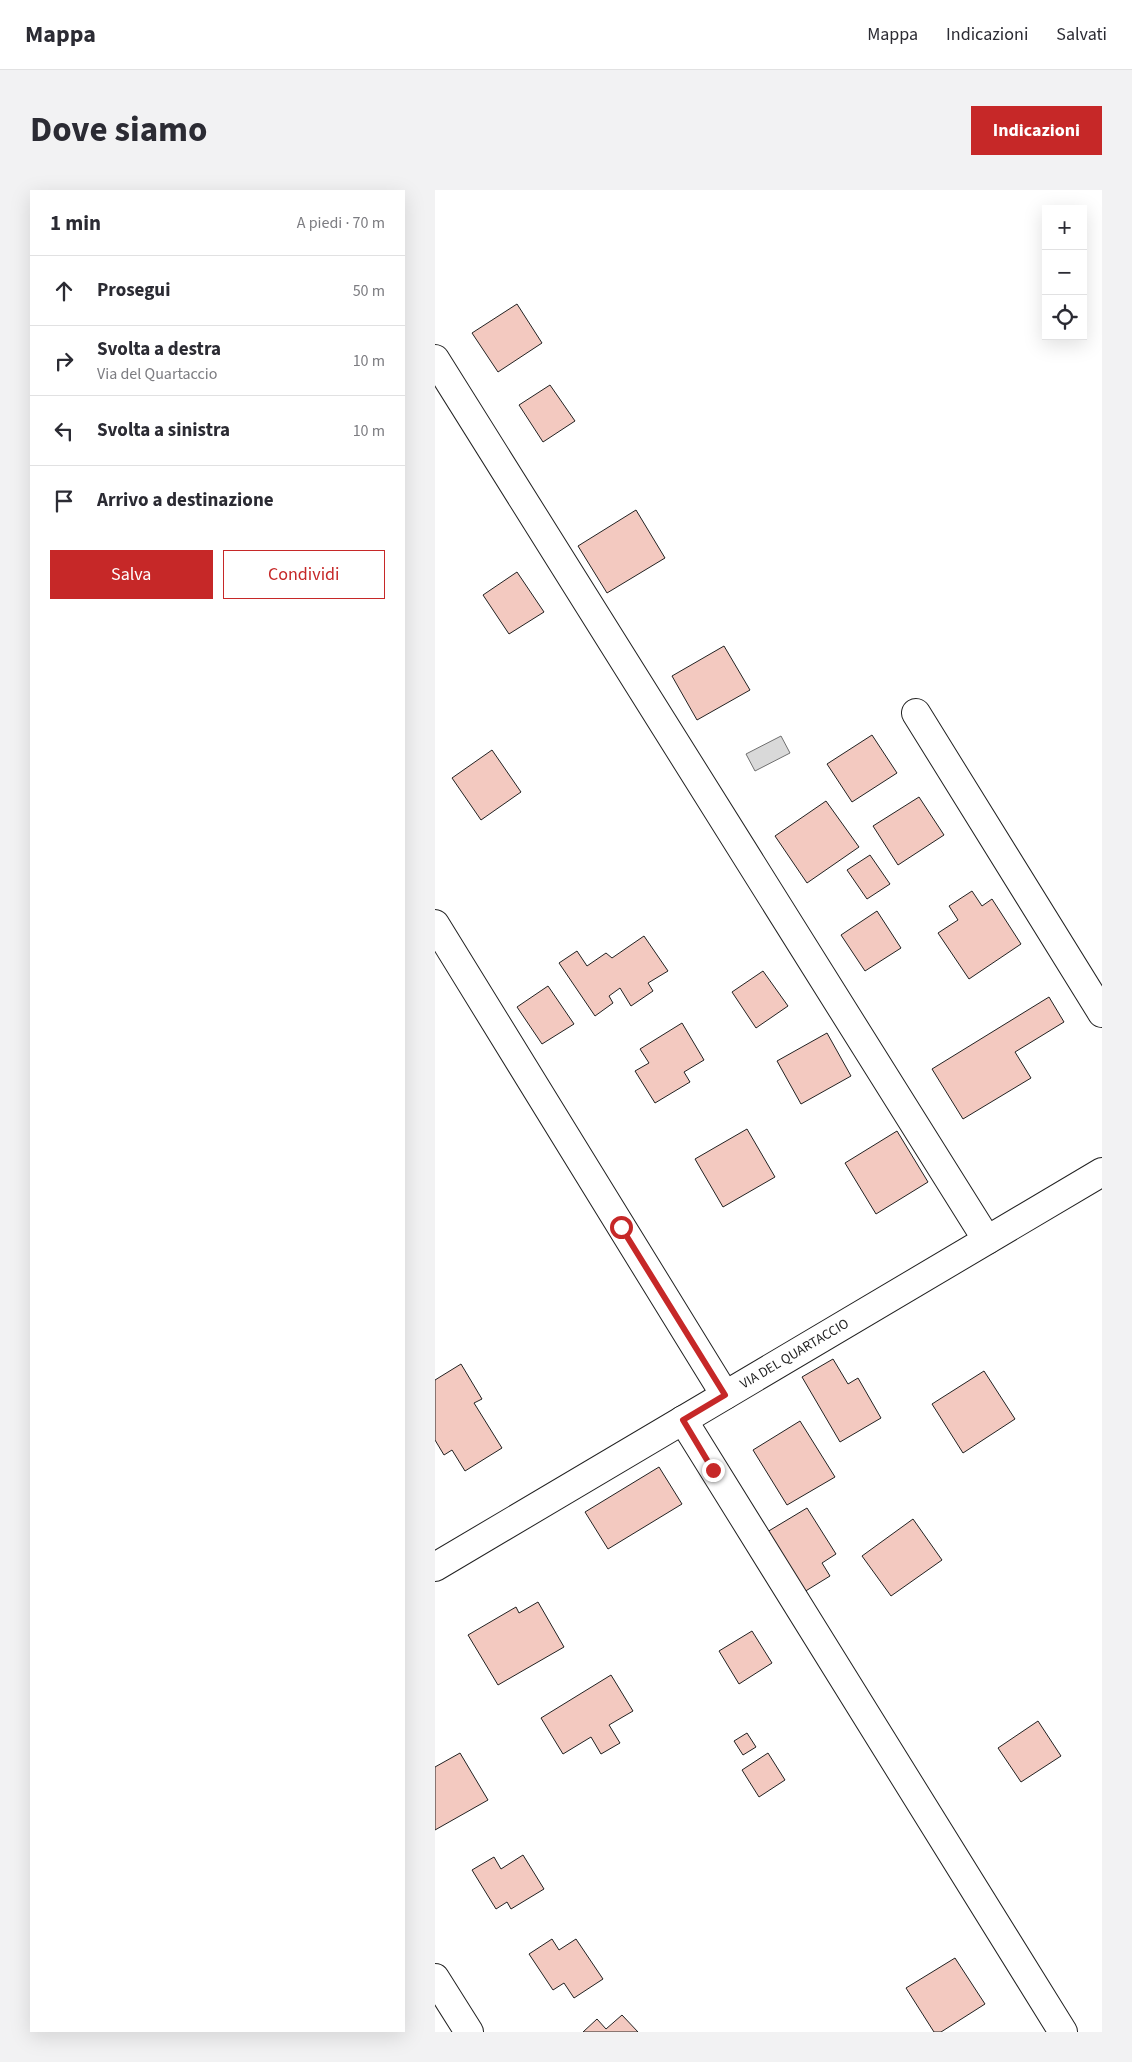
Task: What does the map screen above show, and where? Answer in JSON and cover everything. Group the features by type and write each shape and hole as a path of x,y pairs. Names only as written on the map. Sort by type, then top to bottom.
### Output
{"street":[{"path":"435,359 987,1240"},
{"path":"916,713 1102,1013"},
{"path":"435,924 725,1395"},
{"name":"VIA DEL QUARTACCIO","path":"435,1567 1102,1172"},
{"path":"683,1420 1063,2032"},
{"path":"435,1978 469,2032"}],"shaded area":[{"path":"781,736 790,753 755,771 746,754"}],"building":[{"path":"517,304 542,343 498,372 472,333"},
{"path":"550,385 575,421 543,442 519,405"},
{"path":"636,510 665,558 607,593 578,546"},
{"path":"517,572 544,612 509,634 483,595"},
{"path":"724,646 750,690 697,720 672,676"},
{"path":"872,735 897,773 852,802 827,764"},
{"path":"492,750 521,792 481,820 452,778"},
{"path":"919,797 944,835 898,865 873,826"},
{"path":"826,801 859,847 807,883 775,836"},
{"path":"870,855 890,884 867,899 847,870"},
{"path":"972,891 982,906 992,899 1021,944 969,979 938,933 958,920 949,906"},
{"path":"877,911 901,948 865,971 841,935"},
{"path":"644,936 668,971 648,983 653,991 631,1006 620,988 609,996 613,1003 595,1016 559,963 577,951 587,966 606,953 612,958"},
{"path":"763,971 788,1006 756,1028 732,992"},
{"path":"548,986 574,1024 542,1044 517,1007"},
{"path":"1049,997 1064,1022 1015,1052 1031,1078 963,1119 932,1069"},
{"path":"682,1023 704,1060 684,1072 690,1082 655,1103 635,1071 649,1063 640,1049"},
{"path":"827,1033 851,1076 801,1104 777,1061"},
{"path":"747,1129 775,1177 723,1207 695,1159"},
{"path":"897,1131 928,1182 876,1214 845,1163"},
{"path":"833,1359 848,1384 858,1378 881,1418 840,1442 802,1377"},
{"path":"461,1364 482,1399 474,1403 502,1448 465,1471 452,1450 444,1455 435,1440 435,1380"},
{"path":"984,1371 1015,1419 963,1453 932,1404"},
{"path":"800,1421 835,1477 787,1505 753,1450"},
{"path":"659,1467 682,1504 608,1549 585,1512"},
{"path":"807,1508 836,1554 822,1563 830,1576 804,1592 767,1532"},
{"path":"913,1519 942,1560 891,1596 862,1556"},
{"path":"538,1602 564,1647 498,1685 468,1635 516,1607 519,1613"},
{"path":"752,1631 772,1663 739,1684 719,1651"},
{"path":"611,1675 633,1711 609,1725 620,1743 601,1754 591,1737 563,1754 541,1718"},
{"path":"1038,1721 1061,1756 1021,1782 998,1748"},
{"path":"747,1733 756,1747 743,1755 734,1741"},
{"path":"460,1753 488,1800 435,1830 435,1767"},
{"path":"768,1753 785,1780 759,1797 742,1770"},
{"path":"523,1855 544,1889 511,1909 507,1902 496,1909 472,1870 494,1857 501,1869"},
{"path":"552,1939 559,1950 576,1939 603,1979 574,1998 564,1983 553,1990 529,1954"},
{"path":"955,1958 985,2004 941,2032 934,2032 906,1988"},
{"path":"622,2015 638,2032 583,2032 597,2019 606,2029"}],"route":[{"path":"621,1227 725,1395 683,1420 713,1470"}]}
